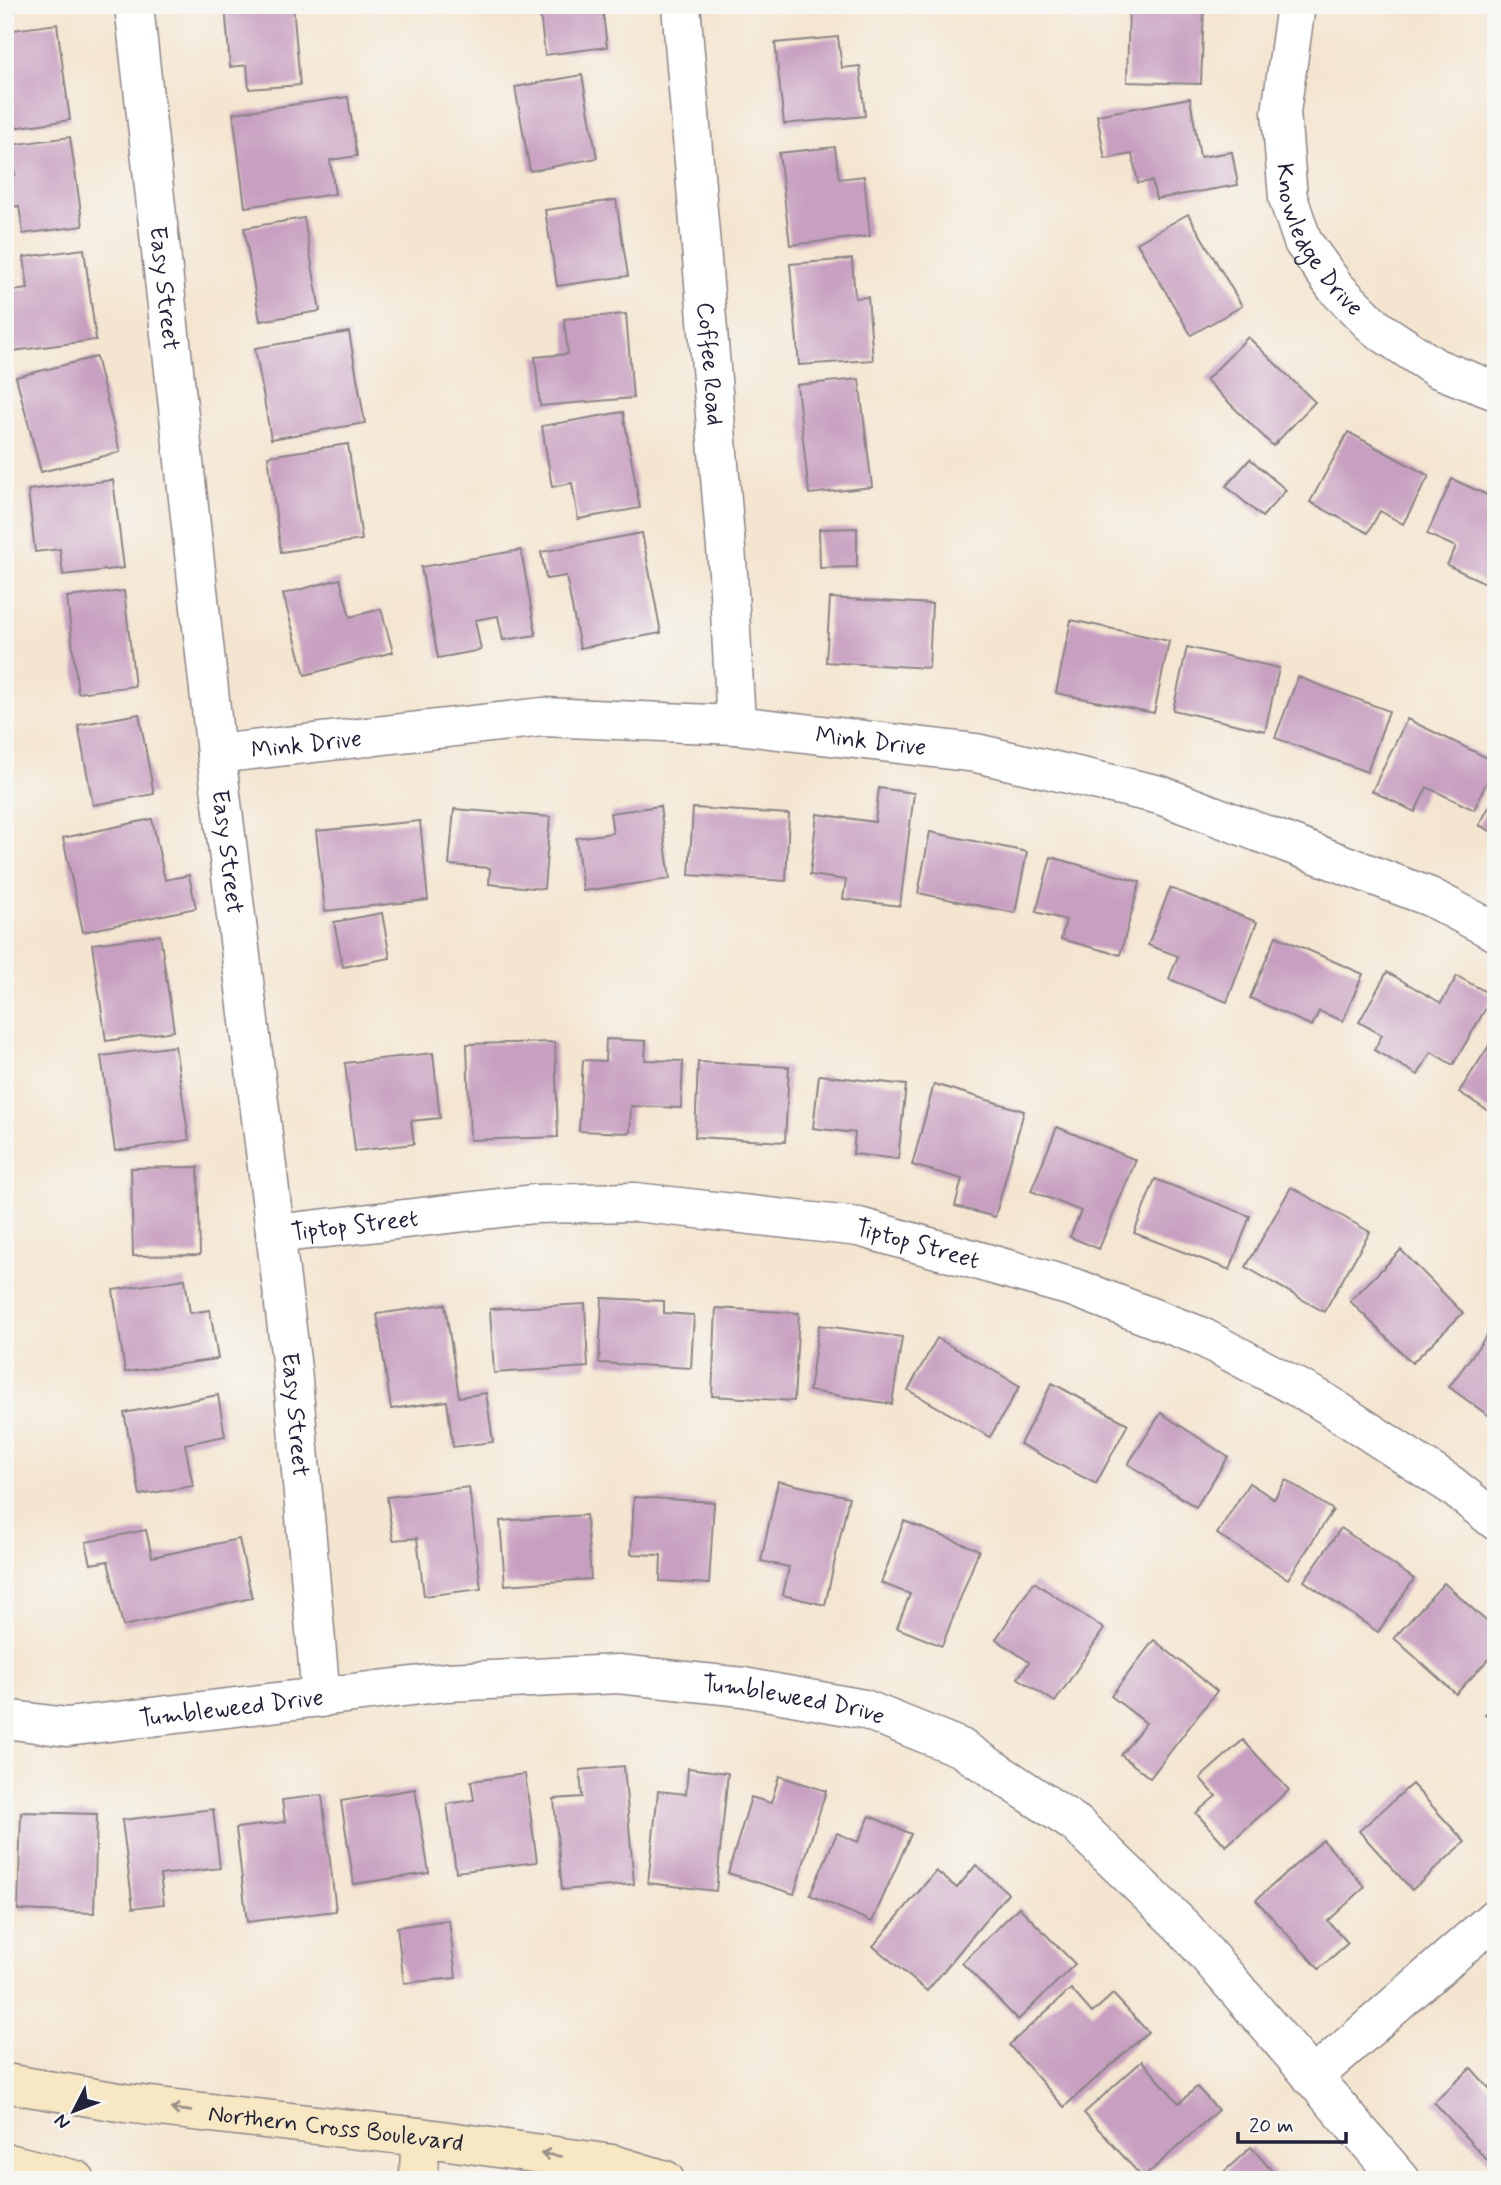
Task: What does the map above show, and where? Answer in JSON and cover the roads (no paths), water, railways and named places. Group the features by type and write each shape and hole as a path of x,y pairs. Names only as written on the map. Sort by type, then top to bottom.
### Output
{"street":[{"name":"Easy Street","path":"134,5 216,754 292,1369 321,1698"},
{"name":"Coffee Road","path":"681,5 728,573 736,725"},
{"name":"Knowledge Drive","path":"1296,5 1281,112 1288,198 1303,242 1336,288 1376,328 1436,368 1496,391"},
{"name":"Mink Drive","path":"216,754 543,717 736,725 976,753 1160,795 1430,897 1496,932"},
{"name":"Tiptop Street","path":"275,1234 534,1204 635,1202 859,1227 1075,1288 1200,1336 1319,1399 1451,1485 1496,1521"},
{"name":"Tumbleweed Drive","path":"5,1719 67,1727 446,1682 618,1674 743,1687 864,1709 961,1748 1076,1824 1184,1928 1401,2180"},
{"path":"1312,2078 1496,1917"},
{"name":"Northern Cross Boulevard","path":"5,2083 125,2103 420,2137 612,2164 665,2180"},
{"path":"419,2180 420,2137"},
{"path":"5,2162 75,2180"}]}
